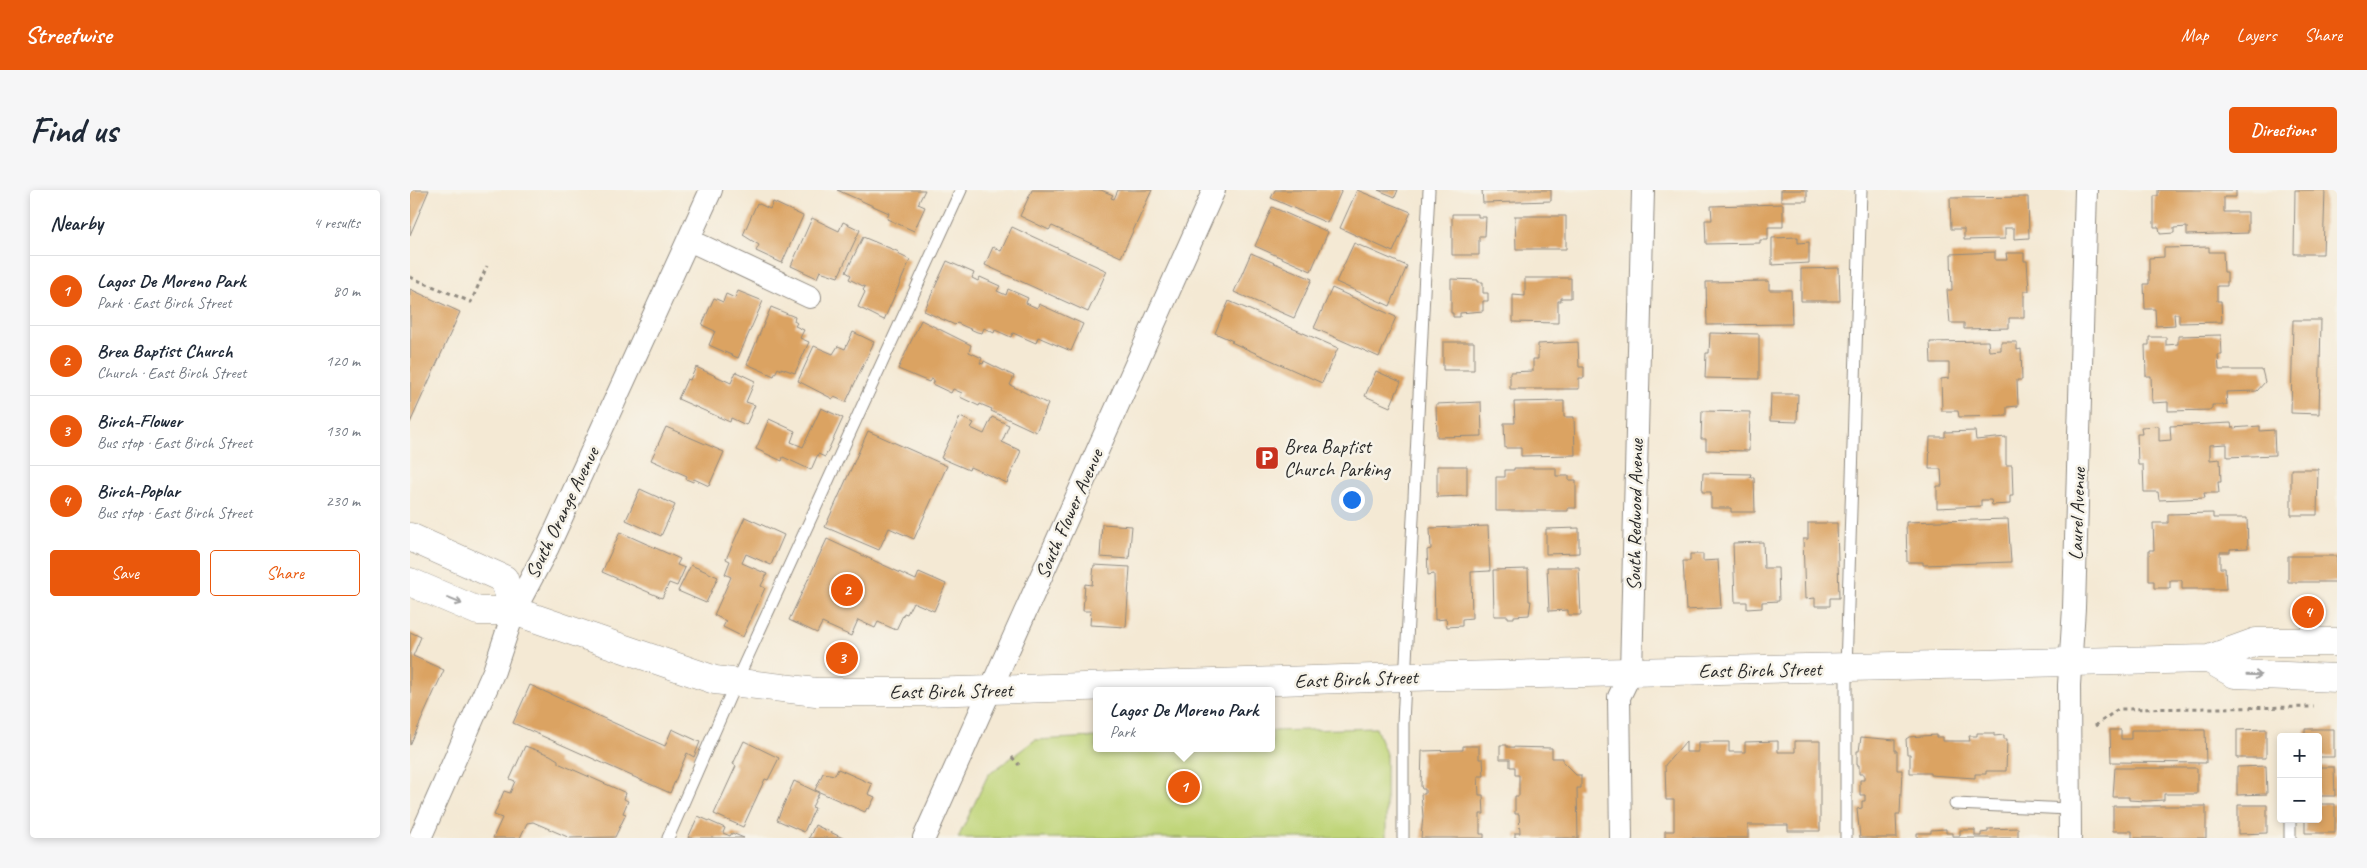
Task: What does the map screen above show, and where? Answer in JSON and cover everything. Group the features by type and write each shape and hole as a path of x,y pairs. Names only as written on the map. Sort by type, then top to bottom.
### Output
{"street":[{"name":"South Orange Avenue","path":"420,838 494,670 514,611 548,547 711,190"},
{"name":"South Flower Avenue","path":"924,838 1214,190"},
{"name":"South Redwood Avenue","path":"1621,838 1619,697 1631,672 1643,190"},
{"name":"Laurel Avenue","path":"2070,838 2070,662 2074,598 2086,190"},
{"path":"689,240 810,297"},
{"path":"410,537 504,578 514,611"},
{"name":"East Birch Street","path":"410,582 478,611 514,611 715,680 816,692 925,692 1406,677 1846,669 2209,659 2256,642 2337,642"},
{"path":"2209,659 2235,674 2337,678"}],"lane":[{"path":"668,838 736,682 961,190"},
{"path":"1403,838 1403,723 1429,190"},
{"path":"1846,838 1846,669 1862,190"},
{"path":"1955,804 2069,809"},
{"path":"2290,823 2290,838"}],"path":[{"path":"410,277 470,302 487,266"},
{"path":"2094,727 2118,709 2317,707"},
{"path":"1012,757 1019,765"}],"green space":[{"path":"1376,728 1386,754 1386,838 958,838 988,775 1035,740 1093,737 1093,752 1275,752 1275,731"}],"building":[{"path":"410,190 429,190 410,235"},
{"path":"837,190 925,190 918,204 925,207 914,231 887,219 889,213"},
{"path":"1032,190 1101,190 1113,195 1111,198 1114,199 1118,190 1152,190 1121,257 1052,226 1049,230 1020,216"},
{"path":"1275,190 1342,190 1327,223 1271,198"},
{"path":"1357,190 1411,212 1393,252 1340,228"},
{"path":"1378,190 1398,190 1395,197"},
{"path":"1482,190 1551,190 1551,201 1483,203"},
{"path":"1781,190 1807,190 1807,201 1781,201"},
{"path":"2158,190 2236,190 2236,197 2224,197 2224,212 2248,212 2248,233 2187,235 2187,227 2174,228 2174,233 2160,234 2159,227 2154,227 2154,196 2158,196"},
{"path":"2295,190 2325,190 2323,254 2294,254"},
{"path":"2028,197 2029,238 2014,239 2014,228 2005,228 2005,239 1964,240 1964,229 1951,229 1950,198"},
{"path":"773,202 803,216 782,263 756,251 759,245 743,235 757,203 770,209"},
{"path":"1783,204 1783,227 1768,227 1768,240 1760,240 1760,243 1706,244 1705,220 1712,220 1711,206"},
{"path":"1272,207 1328,232 1311,271 1255,246"},
{"path":"1452,214 1478,214 1478,217 1486,217 1485,236 1479,236 1479,255 1452,255"},
{"path":"1515,216 1566,216 1566,249 1516,249"},
{"path":"812,218 839,231 843,222 860,230 838,277 820,271 817,278 791,266"},
{"path":"1012,227 1107,271 1088,312 985,265 993,247 1001,251"},
{"path":"863,237 899,252 898,254 910,260 884,320 858,307 865,292 863,290 865,287 849,279 851,275 846,272"},
{"path":"1798,237 1798,243 1809,242 1809,263 1772,265 1772,238"},
{"path":"1354,243 1407,266 1390,306 1336,282"},
{"path":"2209,247 2209,252 2223,252 2224,272 2227,272 2227,286 2217,286 2217,301 2221,301 2222,322 2179,323 2179,314 2174,314 2175,325 2156,326 2155,309 2145,309 2144,284 2149,284 2149,258 2164,257 2164,248"},
{"path":"1995,252 1995,260 2007,260 2006,253 2024,253 2024,261 2027,261 2029,291 2024,291 2024,318 2009,318 2009,328 1964,329 1964,323 1950,323 1947,290 1952,290 1951,254"},
{"path":"1251,253 1312,279 1294,318 1234,292"},
{"path":"947,261 974,273 972,278 978,281 980,277 1000,286 997,291 1006,295 1008,289 1028,298 1026,303 1037,308 1039,304 1083,324 1071,351 1038,337 1036,343 1013,333 1011,337 995,330 994,333 984,328 982,333 977,332 957,323 955,325 924,311"},
{"path":"1839,268 1840,301 1801,301 1801,269"},
{"path":"1525,278 1571,278 1571,298 1561,298 1561,301 1558,301 1558,323 1513,322 1513,295 1525,296"},
{"path":"1451,279 1478,280 1478,282 1483,282 1483,293 1488,293 1488,301 1483,301 1483,311 1460,313 1460,317 1453,317 1453,313 1451,313"},
{"path":"1769,281 1769,290 1791,290 1792,324 1707,325 1706,282"},
{"path":"1332,288 1396,317 1379,357 1314,328"},
{"path":"410,289 460,312 410,423"},
{"path":"738,291 763,301 738,358 709,345 715,331 702,325 714,298 723,302 726,294 735,298"},
{"path":"1229,301 1338,348 1322,383 1215,333"},
{"path":"771,307 795,317 794,321 797,323 795,326 804,330 800,338 809,342 795,373 778,368 774,376 747,364"},
{"path":"921,320 971,345 969,352 982,358 980,363 983,364 984,361 1014,376 1010,385 1048,404 1036,432 991,411 992,409 980,404 979,406 960,397 962,393 953,389 951,393 932,384 934,380 931,379 929,382 898,369"},
{"path":"2293,320 2321,320 2319,414 2291,413"},
{"path":"853,332 874,342 846,402 834,397 833,399 798,381 814,346 833,354 838,346 845,349"},
{"path":"1710,333 1759,334 1759,379 1705,378 1706,353 1709,353"},
{"path":"2221,335 2222,355 2218,355 2219,370 2262,370 2265,382 2257,391 2226,392 2227,405 2212,405 2212,410 2168,411 2168,402 2152,403 2151,376 2146,376 2145,345 2149,345 2149,337 2166,337 2166,345 2178,344 2178,336"},
{"path":"1988,341 1989,351 2001,350 2001,342 2017,342 2017,350 2021,349 2022,380 2017,380 2018,406 2007,407 2007,416 1959,417 1958,411 1942,411 1941,379 1949,378 1949,363 1931,363 1930,342"},
{"path":"1443,342 1474,342 1474,370 1443,370"},
{"path":"1578,342 1579,367 1584,367 1584,378 1579,378 1579,389 1510,389 1510,372 1533,371 1533,359 1538,359 1538,344"},
{"path":"696,367 731,383 736,372 755,381 746,402 755,405 746,425 731,418 730,422 678,399 687,379 690,380"},
{"path":"1376,371 1401,382 1390,407 1365,396"},
{"path":"1771,394 1798,394 1797,422 1770,421"},
{"path":"1564,401 1564,417 1574,417 1575,455 1521,456 1521,448 1505,448 1504,423 1515,423 1514,402"},
{"path":"1481,402 1482,436 1437,437 1436,404"},
{"path":"821,408 843,418 825,457 818,454 811,470 783,457 782,461 756,449 769,419 795,431 791,442 803,447"},
{"path":"1702,411 1750,412 1749,451 1706,450 1706,439 1701,439"},
{"path":"960,417 974,423 971,428 984,434 992,417 1009,425 1002,442 1021,451 1007,483 970,467 969,470 941,458"},
{"path":"2231,423 2232,428 2260,426 2260,431 2274,430 2275,455 2227,457 2227,444 2210,445 2210,460 2220,459 2221,482 2218,482 2219,493 2204,493 2205,498 2159,500 2158,492 2144,492 2143,465 2138,465 2137,434 2142,434 2141,427 2159,426 2159,441 2171,440 2170,426"},
{"path":"666,427 724,452 709,486 694,479 693,482 686,479 687,476 651,460"},
{"path":"868,431 947,466 914,539 889,528 879,550 825,527"},
{"path":"1975,431 1976,440 2006,437 2006,465 2012,465 2013,496 2010,496 2010,504 1992,505 1991,500 1981,500 1981,506 1937,508 1937,486 1942,486 1941,469 1929,469 1930,437 1945,437 1945,432"},
{"path":"1437,466 1467,466 1467,496 1437,497"},
{"path":"1514,468 1556,468 1556,476 1569,476 1569,480 1576,480 1576,508 1568,508 1568,511 1496,511 1496,477 1505,477 1505,470 1514,470"},
{"path":"2291,469 2318,469 2317,515 2291,515"},
{"path":"1703,473 1751,474 1750,477 1754,477 1755,512 1731,512 1731,508 1711,508 1711,492 1702,492"},
{"path":"640,489 675,505 661,536 626,520"},
{"path":"2213,513 2213,518 2247,518 2248,548 2230,549 2230,552 2220,552 2220,568 2225,568 2226,589 2182,589 2182,580 2170,580 2170,588 2154,588 2154,581 2149,581 2149,550 2154,550 2153,523 2168,523 2168,514"},
{"path":"745,517 784,535 771,565 746,554 742,563 767,574 761,586 765,588 743,637 723,627 726,621 714,615 731,577 725,574 730,561 726,559"},
{"path":"2008,519 2011,562 1923,565 1923,562 1907,562 1906,522"},
{"path":"1808,523 1837,523 1839,598 1830,598 1830,606 1815,606 1815,598 1805,599 1803,539 1808,539"},
{"path":"1102,524 1132,526 1129,559 1100,557"},
{"path":"1488,526 1490,571 1471,572 1472,618 1462,619 1462,626 1447,627 1446,619 1435,620 1434,574 1428,575 1427,550 1431,549 1430,528"},
{"path":"1579,528 1579,553 1546,554 1546,529"},
{"path":"620,532 680,559 677,565 685,568 677,586 669,583 662,598 602,572"},
{"path":"827,539 916,580 919,572 946,584 934,611 913,602 907,614 904,613 896,630 878,622 875,628 858,620 851,636 822,623 817,633 789,620"},
{"path":"1763,542 1764,568 1778,568 1779,601 1762,602 1762,608 1747,609 1747,602 1735,602 1733,543"},
{"path":"1690,554 1703,554 1703,561 1718,560 1721,608 1686,610 1683,561 1690,561"},
{"path":"2288,556 2337,556 2337,582 2288,582"},
{"path":"691,565 718,577 706,603 678,591"},
{"path":"1094,565 1130,567 1126,627 1090,625 1091,611 1083,611 1085,584 1092,585"},
{"path":"1547,567 1579,567 1581,615 1568,615 1568,610 1549,611"},
{"path":"1528,569 1529,601 1531,601 1529,615 1514,616 1514,618 1494,616 1493,570"},
{"path":"410,632 421,637 413,656 444,670 410,745"},
{"path":"530,685 665,746 672,729 700,742 694,757 687,753 670,793 513,723"},
{"path":"2266,729 2266,758 2237,758 2237,730"},
{"path":"2305,729 2334,729 2334,757 2322,757 2322,733 2305,733"},
{"path":"2110,730 2121,730 2121,739 2131,739 2131,730 2205,730 2206,763 2111,762"},
{"path":"1977,733 1994,733 1994,736 2004,735 2004,739 2007,739 2006,771 1986,771 1986,774 1975,774 1975,778 1930,775 1930,773 1910,773 1910,754 1907,754 1906,739 1909,737 1936,735 1936,737 1943,737 1943,741 1970,741 1969,736 1977,736"},
{"path":"1861,737 1895,740 1897,770 1902,770 1900,814 1896,814 1897,838 1860,838 1857,809 1862,808 1862,801 1865,801 1865,795 1860,795 1860,780 1864,780 1864,774 1859,774 1859,765 1857,765 1857,751 1859,751"},
{"path":"744,741 779,758 768,780 765,779 743,827 714,814 736,766 733,764"},
{"path":"1686,741 1686,752 1698,752 1698,742 1729,742 1729,752 1745,752 1745,742 1778,741 1778,752 1795,752 1795,741 1820,741 1820,831 1788,831 1788,825 1748,825 1748,838 1665,838 1665,831 1674,831 1674,800 1666,800 1665,765"},
{"path":"1500,745 1507,745 1507,747 1552,748 1552,758 1563,758 1563,762 1576,775 1581,775 1581,788 1577,788 1578,838 1515,838 1515,833 1520,833 1519,814 1515,814 1515,796 1519,796 1519,775 1515,775 1515,767 1510,767 1510,759 1500,759"},
{"path":"525,746 550,755 558,760 558,763 626,793 624,799 628,801 623,813 626,814 615,837 570,838 533,822 527,823 520,838 493,838 502,818 494,815 504,791 510,793 515,781 510,779"},
{"path":"1463,746 1479,746 1479,759 1483,759 1484,776 1478,776 1479,795 1483,795 1484,814 1480,814 1480,834 1484,834 1484,838 1421,838 1423,816 1421,794 1425,794 1425,789 1422,789 1421,786 1422,751 1463,750"},
{"path":"2266,766 2267,794 2237,795 2237,767"},
{"path":"2322,767 2334,767 2335,796 2322,796"},
{"path":"2115,768 2197,768 2197,794 2164,794 2164,800 2146,801 2129,800 2129,797 2113,797"},
{"path":"838,769 872,784 868,794 875,797 869,809 867,808 865,812 815,790 823,773 835,775"},
{"path":"794,781 819,793 812,807 815,808 804,832 777,820"},
{"path":"2322,804 2335,804 2335,833 2305,833 2305,823 2322,823"},
{"path":"2238,805 2267,805 2267,833 2238,834"},
{"path":"2113,806 2206,806 2206,838 2132,838 2132,831 2113,831"},
{"path":"698,816 725,828 723,833 730,836 732,833 744,838 688,838"},
{"path":"815,825 843,838 809,838"},
{"path":"2018,828 2018,838 1917,838 1917,833 1931,833 1931,830 1946,829 1946,833 1960,836 1960,830 1975,830 1975,836 1981,836 1981,833 1988,832 1988,829"}],"place":[{"name":"Brea Baptist Church Parking","path":"1267,458"},
{"name":"Brea Baptist Church","path":"847,590"},
{"name":"Birch-Poplar","path":"2308,612"},
{"name":"Birch-Flower","path":"842,658"},
{"name":"Lagos De Moreno Park","path":"1184,787"}]}
